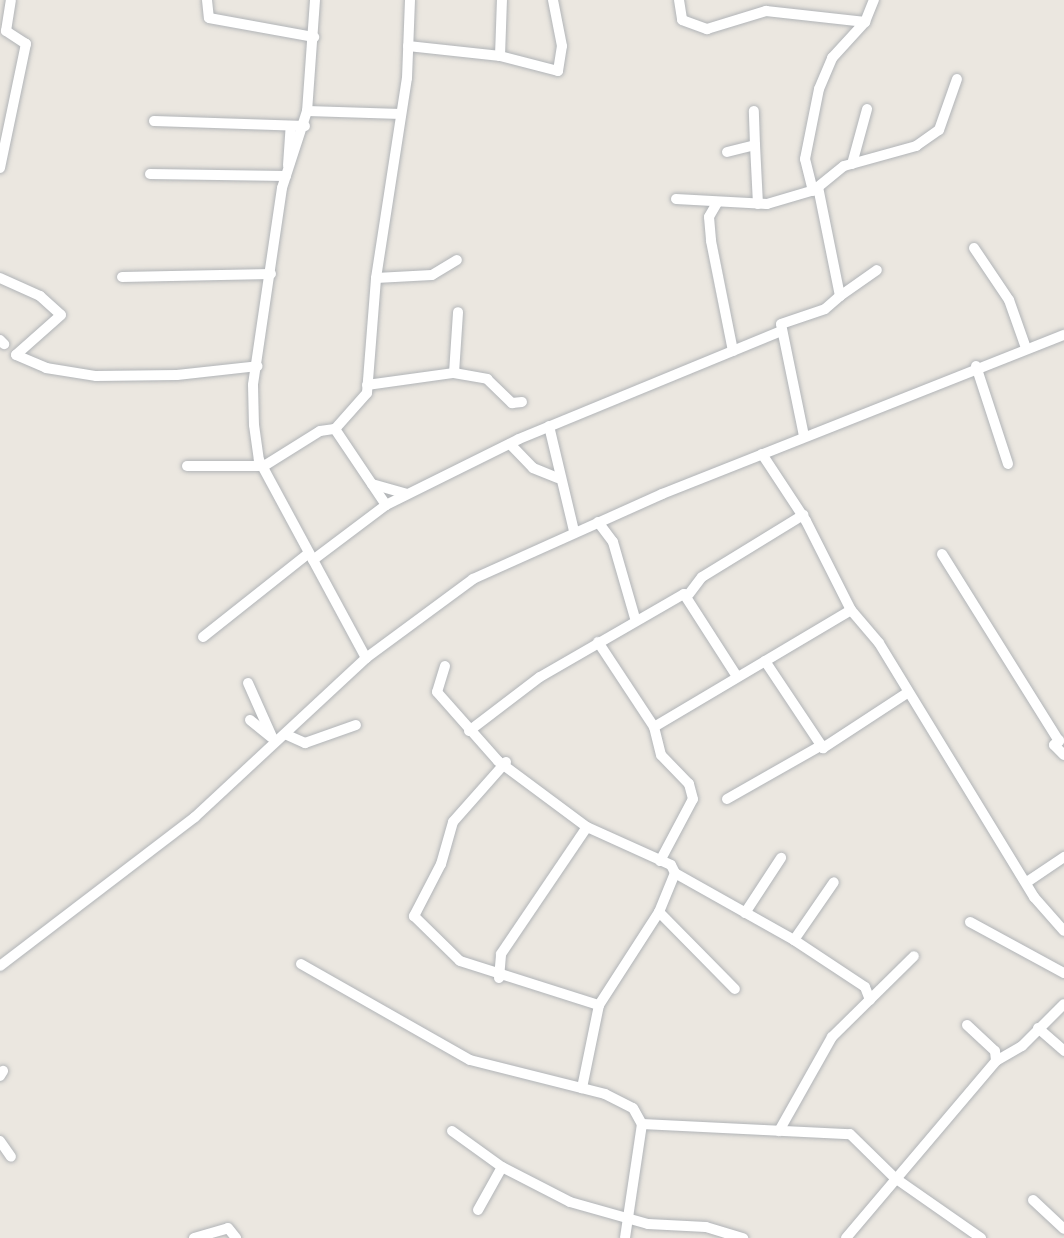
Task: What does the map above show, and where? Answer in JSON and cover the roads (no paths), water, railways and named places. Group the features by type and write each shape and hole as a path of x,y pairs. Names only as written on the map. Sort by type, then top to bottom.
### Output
{"street":[{"path":"0,168 26,44 6,31 11,0"},
{"path":"207,0 209,18 314,37"},
{"path":"286,174 307,111 315,0"},
{"path":"187,466 264,466 320,431 335,429 366,396 376,278 401,114 410,0"},
{"path":"500,56 502,0"},
{"path":"408,46 500,56 558,71 562,46 553,0"},
{"path":"679,0 682,20 692,27 766,11 865,22"},
{"path":"786,0 790,12"},
{"path":"840,296 816,190 805,159 819,89 831,58 865,22 874,0"},
{"path":"676,199 758,204 816,190 852,164 916,146 939,130 957,79"},
{"path":"852,164 867,109"},
{"path":"307,111 401,114"},
{"path":"754,111 758,204"},
{"path":"155,121 304,126"},
{"path":"253,385 258,366 291,126"},
{"path":"727,152 755,145"},
{"path":"150,174 286,174"},
{"path":"717,203 709,217 711,241 733,351"},
{"path":"974,248 1009,300 1026,348"},
{"path":"376,278 432,275 457,260"},
{"path":"203,637 311,556 406,494 549,426 779,332 785,321 825,309 877,270"},
{"path":"122,277 271,274"},
{"path":"0,278 40,296 61,315 16,355 46,368 96,376 247,372 258,366"},
{"path":"454,373 458,312"},
{"path":"779,332 804,436"},
{"path":"0,966 195,817 366,658 472,579 574,531 804,436 976,366 1064,335"},
{"path":"976,366 1008,464"},
{"path":"247,372 253,385 264,466 366,658"},
{"path":"367,385 454,373 487,379 512,403 522,402"},
{"path":"549,426 558,478 574,531"},
{"path":"335,429 386,505"},
{"path":"509,444 533,468 558,478"},
{"path":"762,454 803,515 850,610 879,643 907,694 1027,882 1064,931"},
{"path":"372,484 406,494"},
{"path":"469,732 540,677 635,618 689,594 707,573 769,542 803,515"},
{"path":"598,522 613,542 635,618"},
{"path":"942,554 1061,738 1054,745 1064,755"},
{"path":"689,594 736,675"},
{"path":"654,727 736,675 765,661 850,610"},
{"path":"598,642 654,727 668,767 692,791 660,861"},
{"path":"765,661 822,745"},
{"path":"445,666 437,692 469,732 587,827 660,861 675,873 794,940 864,987 870,1000"},
{"path":"248,682 279,738"},
{"path":"727,799 907,694"},
{"path":"250,720 279,738 305,743 356,725"},
{"path":"506,762 458,812 441,864 415,907 419,925 460,961 499,978 599,1005"},
{"path":"499,978 502,954 587,827"},
{"path":"1027,882 1064,857"},
{"path":"745,913 781,858"},
{"path":"582,1088 599,1005 659,912 675,873"},
{"path":"794,940 834,882"},
{"path":"659,912 735,989"},
{"path":"970,922 1064,973"},
{"path":"779,1131 821,1052 914,956"},
{"path":"301,964 470,1060 582,1088 625,1103 642,1125 630,1220 625,1238"},
{"path":"846,1238 996,1061 1038,1028 1064,997"},
{"path":"1051,1014 1064,1004"},
{"path":"967,1025 995,1051 996,1061"},
{"path":"1038,1028 1064,1051"},
{"path":"642,1125 850,1135 895,1178 981,1238"},
{"path":"452,1131 502,1167 570,1202 679,1234 706,1227 743,1238"},
{"path":"0,1141 11,1157"},
{"path":"478,1210 502,1167"},
{"path":"1033,1200 1064,1229"},
{"path":"194,1238 228,1228 236,1238"}]}
